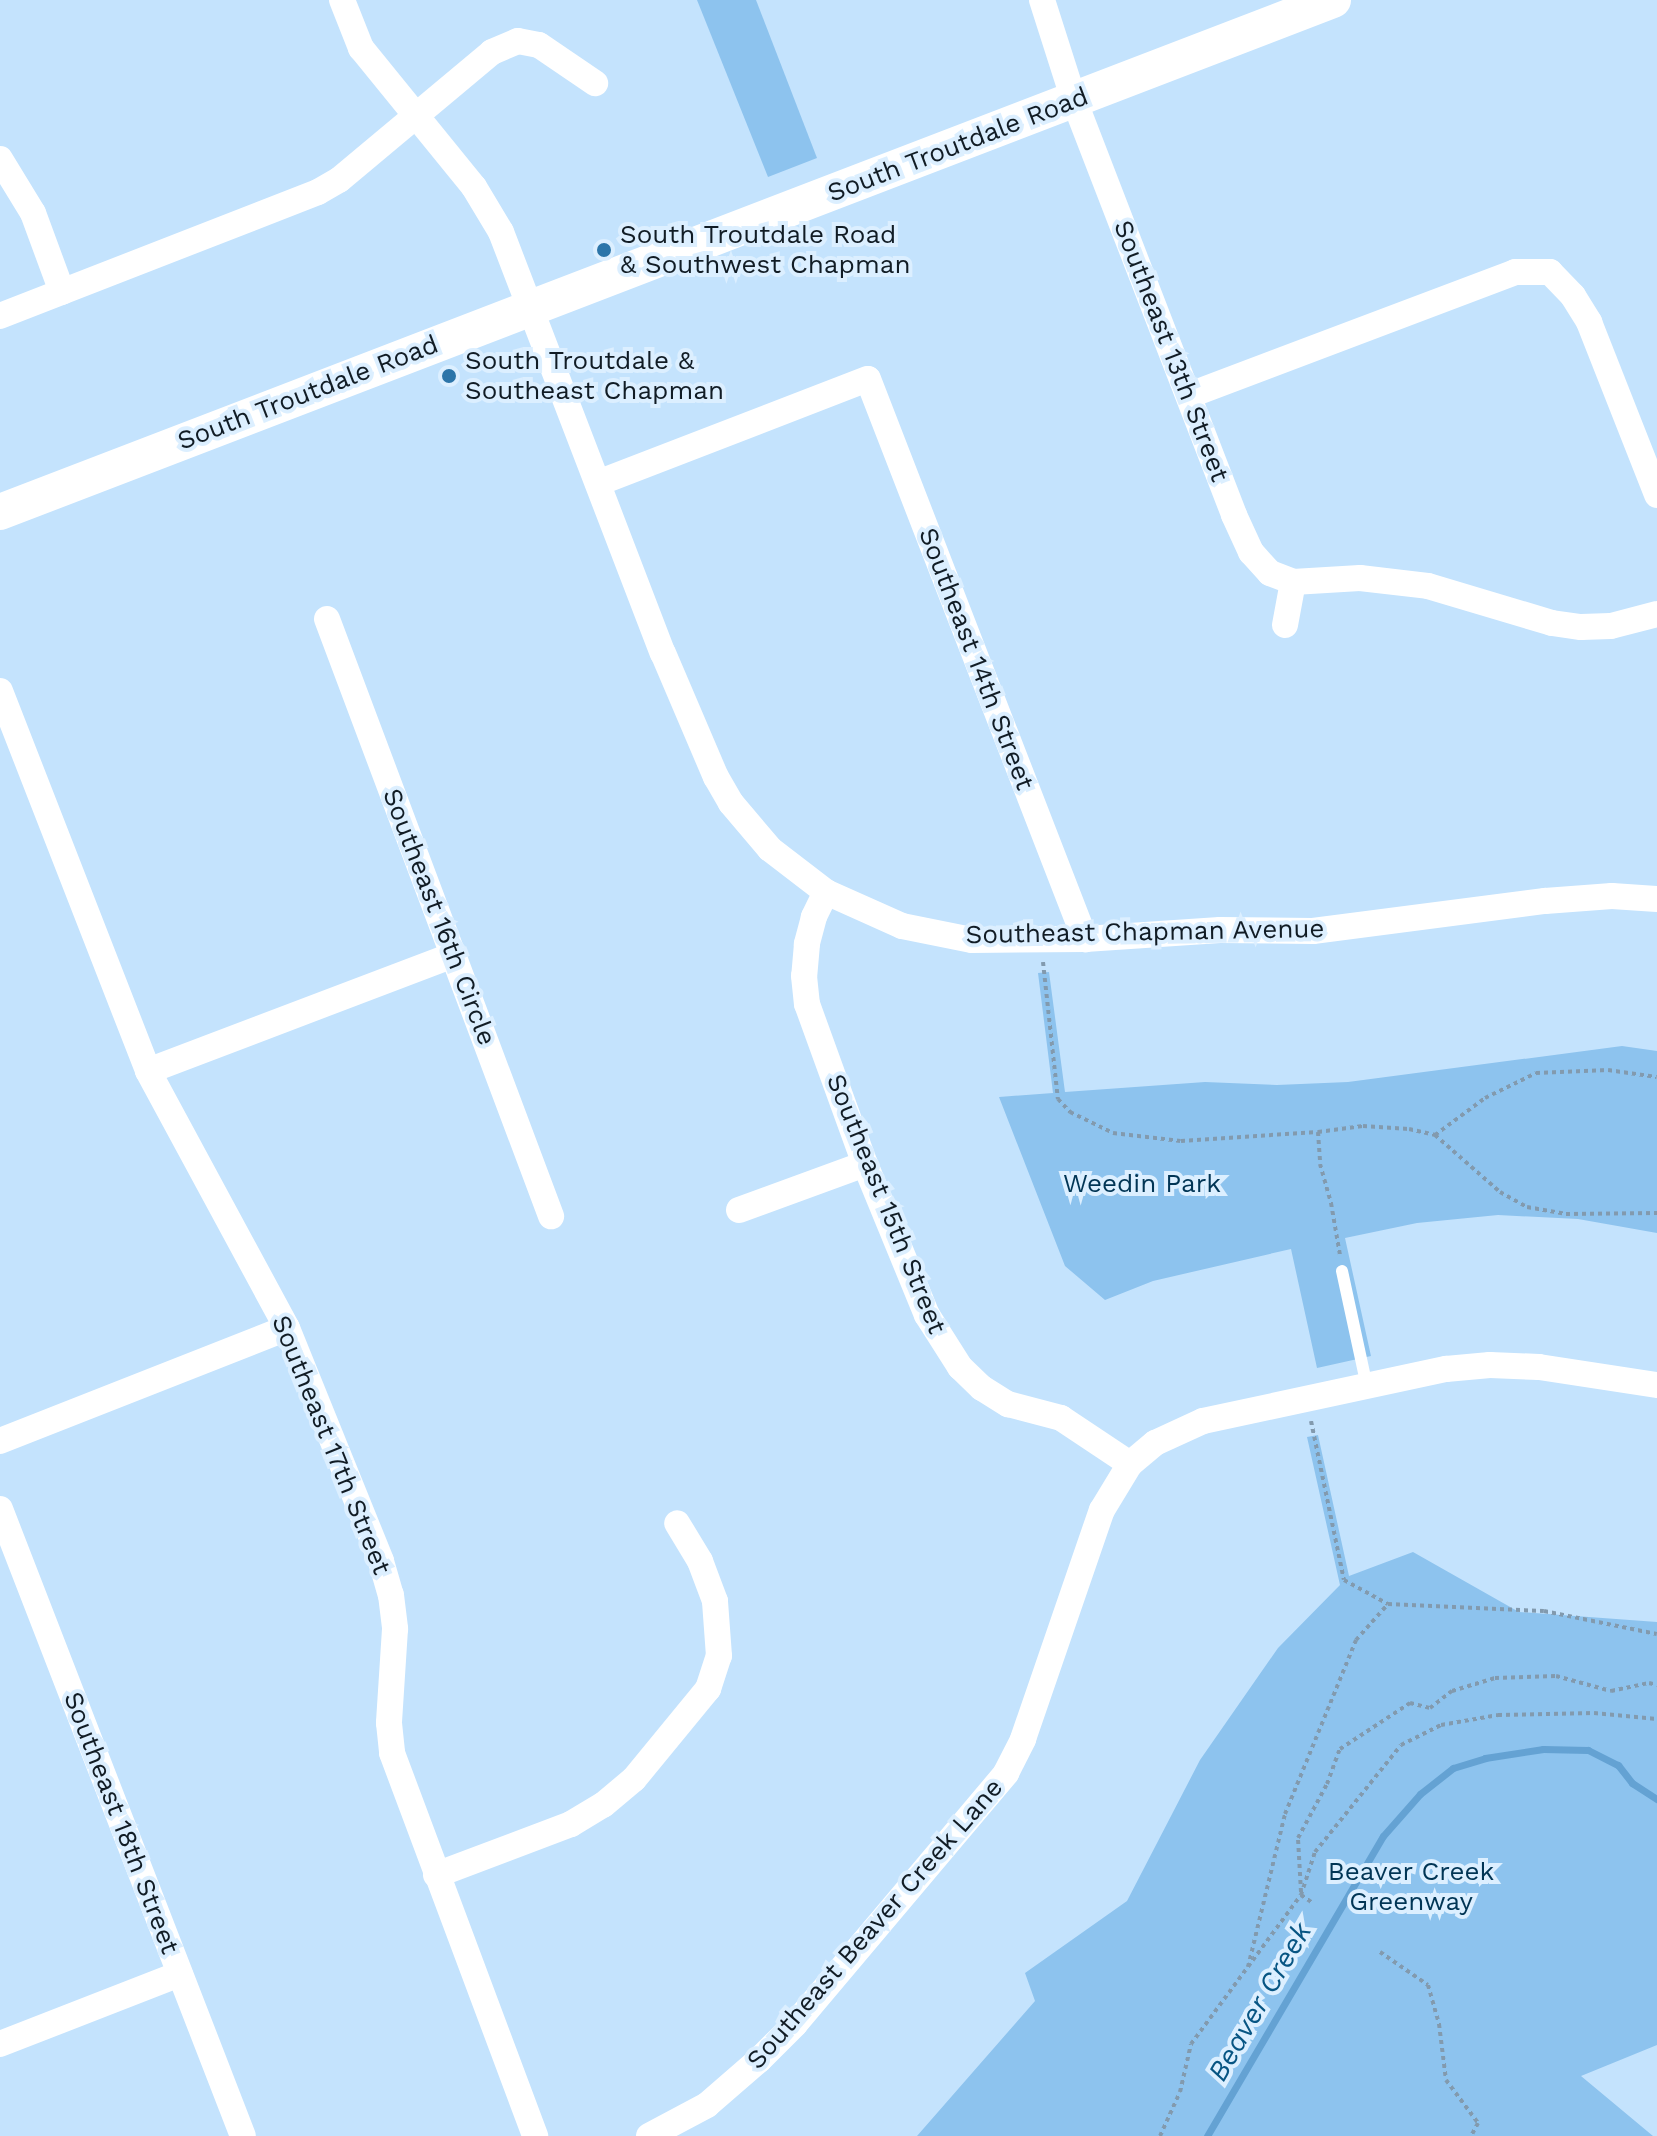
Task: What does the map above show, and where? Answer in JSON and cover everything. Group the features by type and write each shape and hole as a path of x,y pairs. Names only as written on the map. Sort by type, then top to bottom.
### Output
{"main road":[{"name":"South Troutdale Road","path":"0,512 1333,0"}],"street":[{"name":"Southeast Chapman Avenue","path":"342,0 361,48 488,208 501,232 700,745 716,777 731,803 770,849 826,892 875,917 918,930 972,940 1085,939 1220,930 1313,931 1545,901 1612,896 1657,899"},
{"name":"Southeast 13th Street","path":"1042,0 1074,100 1251,552 1270,573 1293,582"},
{"path":"0,316 318,192 339,180 492,52 518,41 539,45 595,83"},
{"path":"0,159 33,213 62,292"},
{"path":"1190,395 1551,261 1589,322 1649,454 1657,495"},
{"name":"Southeast 14th Street","path":"598,483 868,379 1085,939"},
{"path":"1285,625 1293,582 1360,578 1428,586 1552,623 1581,627 1611,626 1657,614"},
{"name":"Southeast 16th Circle","path":"327,619 551,1216"},
{"name":"Southeast 17th Street","path":"0,691 148,1071 287,1328 308,1374 391,1595 395,1629 389,1708 392,1753 535,2136"},
{"name":"Southeast 15th Street","path":"826,892 814,917 807,944 807,1004 865,1164 927,1315 960,1367 982,1388 1008,1404 1061,1418 1130,1464"},
{"path":"148,1071 454,955"},
{"path":"739,1210 865,1164"},
{"path":"0,1441 287,1328"},
{"name":"Southeast Beaver Creek Lane","path":"649,2136 707,2105 759,2060 814,2001 1006,1773 1023,1739 1102,1510 1130,1464 1178,1430 1203,1421 1446,1369 1490,1365 1578,1372 1657,1385"},
{"name":"Southeast 18th Street","path":"0,1509 243,2136"},
{"path":"436,1875 571,1824 603,1805 634,1779 708,1689 719,1656 715,1601 700,1561 677,1523"},
{"path":"0,2044 180,1974"}],"lane":[{"path":"1342,1271 1367,1387"}],"path":[{"path":"1042,939 1056,1092 1070,1112 1113,1133 1166,1141 1386,1126 1435,1135 1500,1192 1527,1207 1566,1214 1657,1213"},
{"path":"1435,1135 1485,1098 1536,1073 1608,1070 1657,1077"},
{"path":"1318,1132 1320,1164 1331,1203 1342,1271"},
{"path":"1308,1399 1344,1580 1388,1604 1544,1611 1657,1634"},
{"path":"1248,1970 1285,1814 1356,1640 1388,1604"},
{"path":"1301,1895 1298,1838 1327,1784 1340,1749 1410,1703 1430,1708 1452,1691 1495,1678 1556,1676 1611,1691 1649,1683 1657,1685"},
{"path":"1160,2136 1180,2092 1191,2044 1301,1895 1315,1852 1401,1745 1441,1725 1498,1715 1594,1713 1657,1719"},
{"path":"1301,1895 1313,1903"},
{"path":"1380,1952 1428,1985 1439,2024 1446,2080 1478,2123 1471,2136"}],"green space":[{"path":"697,0 756,0 817,158 768,177"},
{"name":"Weedin Park","path":"1049,972 1065,1092 1205,1082 1277,1085 1348,1082 1622,1046 1657,1051 1657,1233 1578,1219 1498,1215 1417,1223 1345,1238 1371,1356 1317,1368 1291,1249 1153,1281 1105,1300 1065,1266 999,1097 1053,1093 1038,973"},
{"name":"Beaver Creek Greenway","path":"1318,1435 1349,1576 1413,1552 1519,1612 1657,1622 1657,2045 1581,2076 1653,2136 917,2136 1035,2001 1025,1973 1127,1901 1200,1760 1278,1648 1340,1585 1307,1437"}],"waterway":[{"name":"Beaver Creek","path":"1207,2136 1383,1836 1420,1794 1453,1768 1485,1758 1543,1749 1588,1750 1618,1765 1632,1783 1657,1799"}],"place":[{"name":"South Troutdale Road & Southwest Chapman","path":"604,250"},
{"name":"South Troutdale & Southeast Chapman","path":"449,376"}]}
